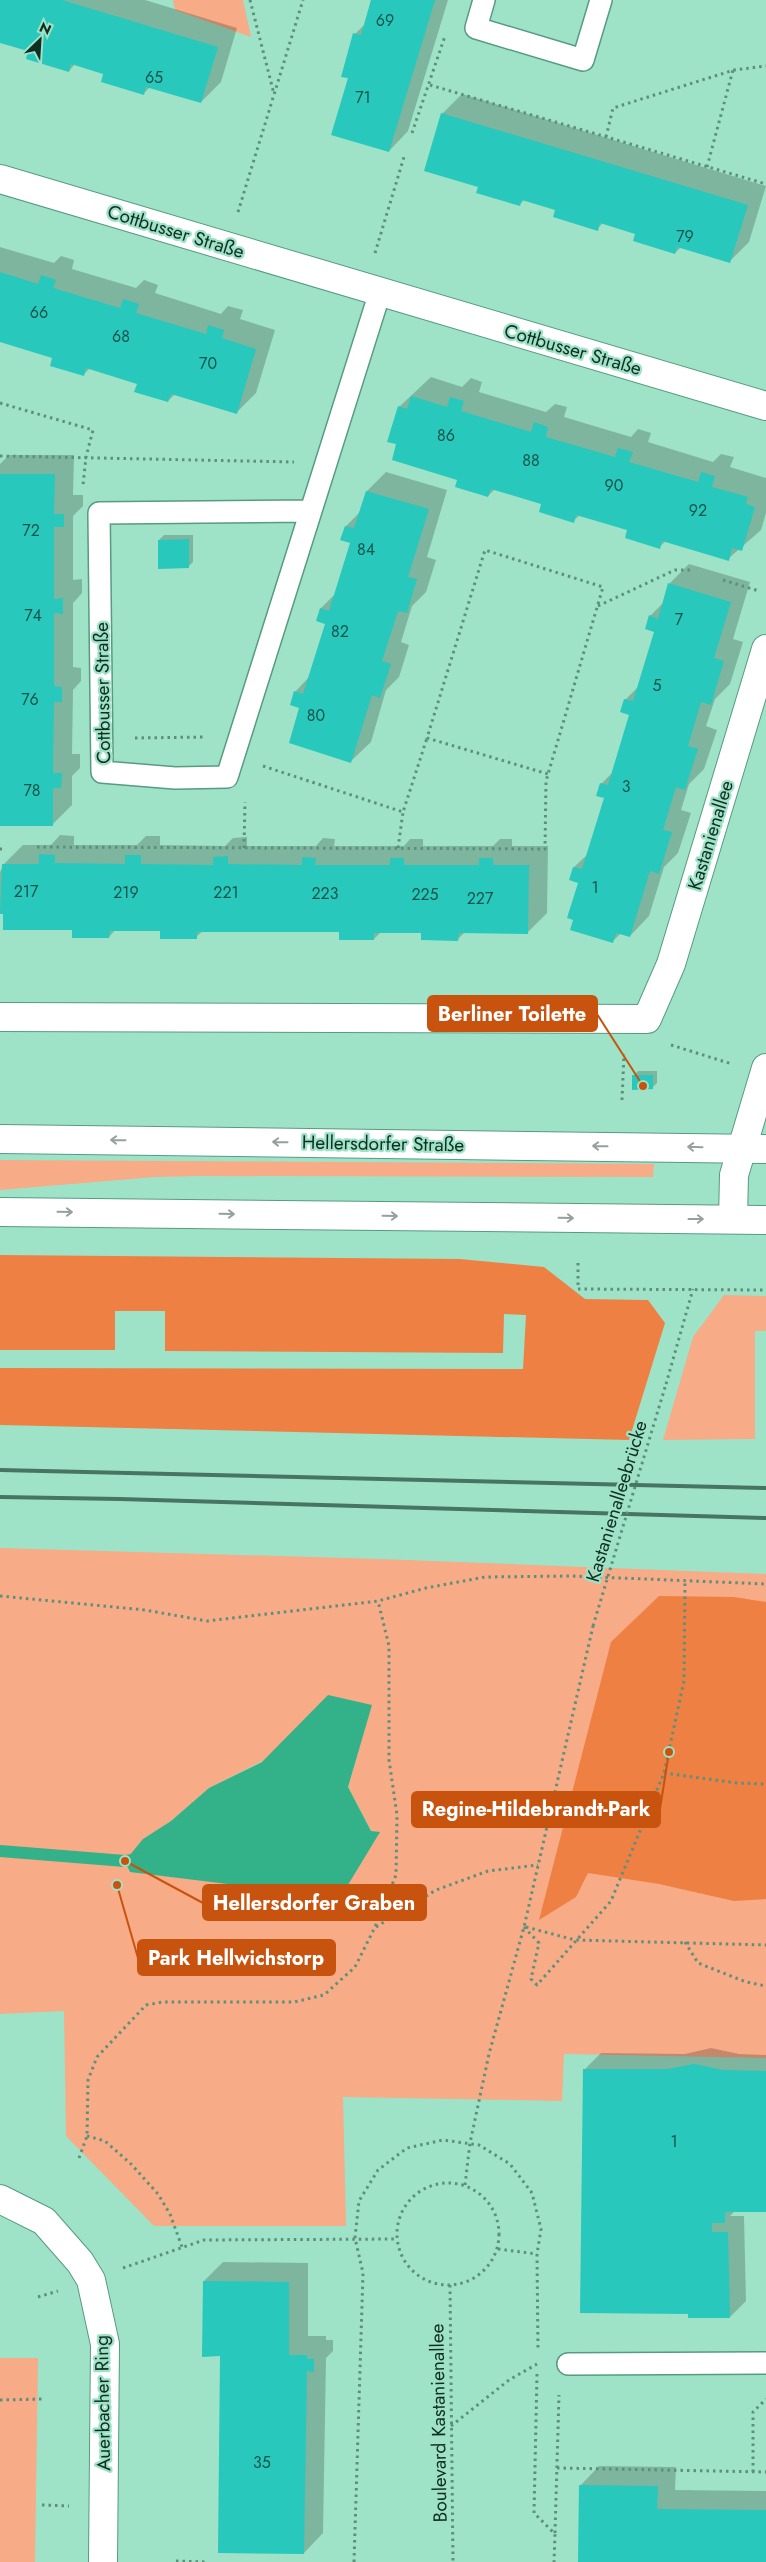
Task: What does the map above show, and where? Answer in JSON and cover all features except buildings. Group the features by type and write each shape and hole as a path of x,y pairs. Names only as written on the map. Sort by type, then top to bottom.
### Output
{"street":[{"name":"Cottbusser Straße","path":"0,179 766,406"},
{"name":"Kastanienallee","path":"0,1017 647,1019 671,964 766,649"},
{"path":"733,1219 734,1175 754,1149 766,1068"},
{"name":"Hellersdorfer Straße","path":"0,1139 754,1149"},
{"path":"0,1212 766,1220"},
{"name":"Auerbacher Ring","path":"0,2199 44,2221 80,2262 91,2280 105,2344 103,2562"}],"lane":[{"path":"484,0 476,28 583,60 602,0"},
{"name":"Cottbusser Straße","path":"311,511 99,513 102,772 175,778 227,778 380,292"},
{"path":"568,2364 766,2363"}],"path":[{"path":"250,0 274,95"},
{"path":"250,174 302,0"},
{"path":"412,133 430,84 447,28"},
{"path":"606,137 613,108 734,70 766,66"},
{"path":"707,167 734,70"},
{"path":"430,84 766,184"},
{"path":"387,214 404,157"},
{"path":"0,403 92,430 86,457"},
{"path":"0,456 327,463"},
{"path":"36,848 398,848 545,848 546,781 603,587 486,550 403,812 398,848"},
{"path":"597,607 675,570 690,570"},
{"path":"723,580 759,591"},
{"path":"101,738 237,747 403,812"},
{"path":"427,738 548,774"},
{"path":"244,848 246,794"},
{"path":"622,1100 624,1053"},
{"path":"578,1263 578,1288 766,1290"},
{"name":"Kastanienalleebrücke","path":"466,2185 470,2143 489,2054 524,1927 593,1626 694,1289"},
{"path":"0,1596 145,1610 207,1621 378,1601 426,1588 485,1578 572,1576 766,1584"},
{"path":"524,1927 539,1943 531,1980 537,1985 611,1901 664,1773 684,1681 685,1581"},
{"path":"79,2158 87,2136 88,2080 97,2057 146,2005 163,2002 294,2002 324,1995 356,1967 396,1875 396,1816 389,1760 389,1646 378,1601"},
{"path":"664,1773 738,1783 766,1784"},
{"path":"375,1927 436,1890 488,1871 538,1865"},
{"path":"524,1927 575,1940 766,1945"},
{"path":"685,1942 698,1963 746,1982 766,1986"},
{"path":"87,2136 105,2141 131,2164 158,2194 170,2214 182,2247"},
{"path":"354,2562 363,2273 355,2238 359,2201 378,2170 407,2148 443,2140 479,2145 510,2164 532,2193 541,2229 537,2254 534,2513 555,2534"},
{"path":"448,2182 466,2185 479,2193 490,2204 497,2218 500,2233 498,2248 491,2262 480,2274 466,2282 450,2285 435,2283 421,2277 409,2267 401,2254 397,2239 398,2222 405,2206 416,2193 432,2185 448,2182"},
{"path":"91,2280 204,2240 397,2239"},
{"path":"498,2248 537,2254"},
{"name":"Boulevard Kastanienallee","path":"450,2285 453,2562"},
{"path":"451,2426 509,2380 537,2364 568,2364"},
{"path":"0,2400 43,2399"},
{"path":"753,2472 753,2412 766,2399"},
{"path":"554,2562 558,2409"},
{"path":"557,2468 766,2472"},
{"path":"176,2561 206,2562"}],"shaded area":[{"path":"173,0 243,0 251,37 175,10"},
{"path":"0,1160 654,1164 653,1177 199,1176 155,1177 0,1190"},
{"path":"0,1255 460,1259 544,1267 585,1299 648,1300 665,1323 629,1440 0,1425 0,1368 523,1369 526,1315 504,1314 503,1353 165,1351 165,1311 115,1311 115,1350 0,1350"},
{"path":"724,1295 766,1296 766,1331 755,1331 755,1439 663,1440 693,1337"},
{"path":"0,1548 380,1559 766,1574 766,2058 564,2054 562,2101 343,2097 346,2226 154,2226 66,2136 64,2011 0,2014","holes":["371,1706 348,1787 371,1831 379,1832 143,1839 171,1821 209,1788"]},
{"path":"659,1596 734,1597 766,1602 766,1899 734,1901 659,1884 588,1873 576,1897 539,1920 611,1642"},
{"path":"328,1695 372,1705 348,1787 371,1831 380,1832 340,1898 130,1872 125,1861 143,1839 171,1821 209,1788 262,1762"},
{"path":"0,2358 38,2358 35,2562 0,2562"}],"waterway":[{"path":"0,1851 125,1861 141,1859"}],"railway":[{"path":"0,1470 766,1488"},
{"path":"0,1497 766,1518"}],"place":[{"name":"Berliner Toilette","path":"643,1086"},
{"name":"Regine-Hildebrandt-Park","path":"669,1752"},
{"name":"Hellersdorfer Graben","path":"125,1861"},
{"name":"Park Hellwichstorp","path":"117,1885"}]}
